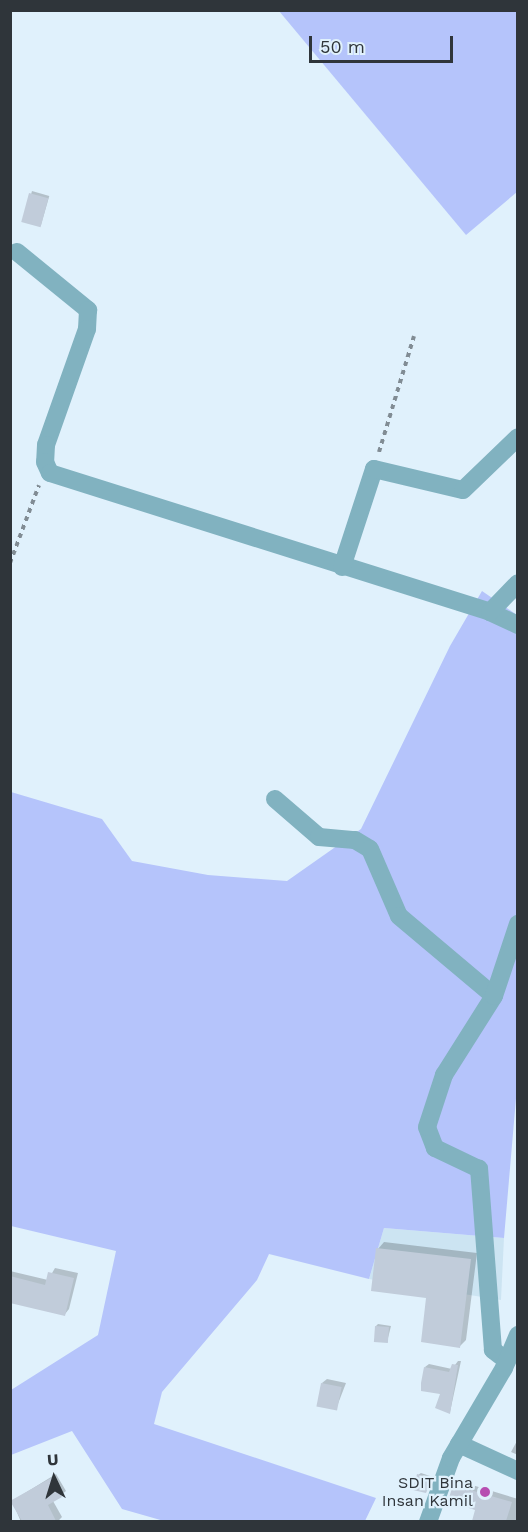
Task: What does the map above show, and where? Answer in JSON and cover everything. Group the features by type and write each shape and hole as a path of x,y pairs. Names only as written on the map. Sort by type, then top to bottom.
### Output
{"street":[{"path":"17,252 88,310 87,329 46,445 45,462 50,473 490,612 518,624"},
{"path":"342,567 374,469 463,490 518,437"},
{"path":"490,612 518,583"},
{"path":"274,799 319,837 355,840 370,849 399,916 494,996"},
{"path":"507,1361 493,1350 479,1169 435,1148 427,1127 444,1075 494,996 518,924"},
{"path":"428,1521 439,1485 459,1444 507,1361 518,1335"},
{"path":"459,1444 518,1471"}],"path":[{"path":"374,469 414,336"},
{"path":"10,563 37,488 50,473"}],"shaded area":[{"path":"279,11 517,11 517,192 466,235"},
{"path":"482,591 517,615 518,1075 504,1238 384,1228 369,1279 269,1254 257,1280 162,1392 154,1424 376,1498 365,1521 164,1521 122,1509 72,1431 11,1455 11,1390 98,1335 116,1251 11,1226 11,792 102,819 132,861 208,875 287,881 361,829 450,646"},
{"path":"384,1228 504,1238 501,1300 369,1279"}],"building":[{"path":"29,193 48,198 41,227 21,222"},
{"path":"376,1248 471,1259 460,1348 421,1342 426,1298 371,1291"},
{"path":"48,1272 74,1278 65,1316 10,1303 10,1276 45,1285"},
{"path":"375,1326 389,1327 388,1343 374,1342"},
{"path":"452,1364 458,1365 450,1414 435,1408 440,1394 421,1391 421,1383 424,1367 449,1372"},
{"path":"321,1383 342,1387 337,1411 316,1407"},
{"path":"417,1474 432,1479 426,1493 413,1490"},
{"path":"51,1478 62,1497 48,1505 56,1521 22,1521 10,1501"},
{"path":"453,1485 512,1502 506,1521 472,1521 475,1510 448,1501"}],"place":[{"name":"SDIT Bina Insan Kamil","path":"485,1492"}]}
